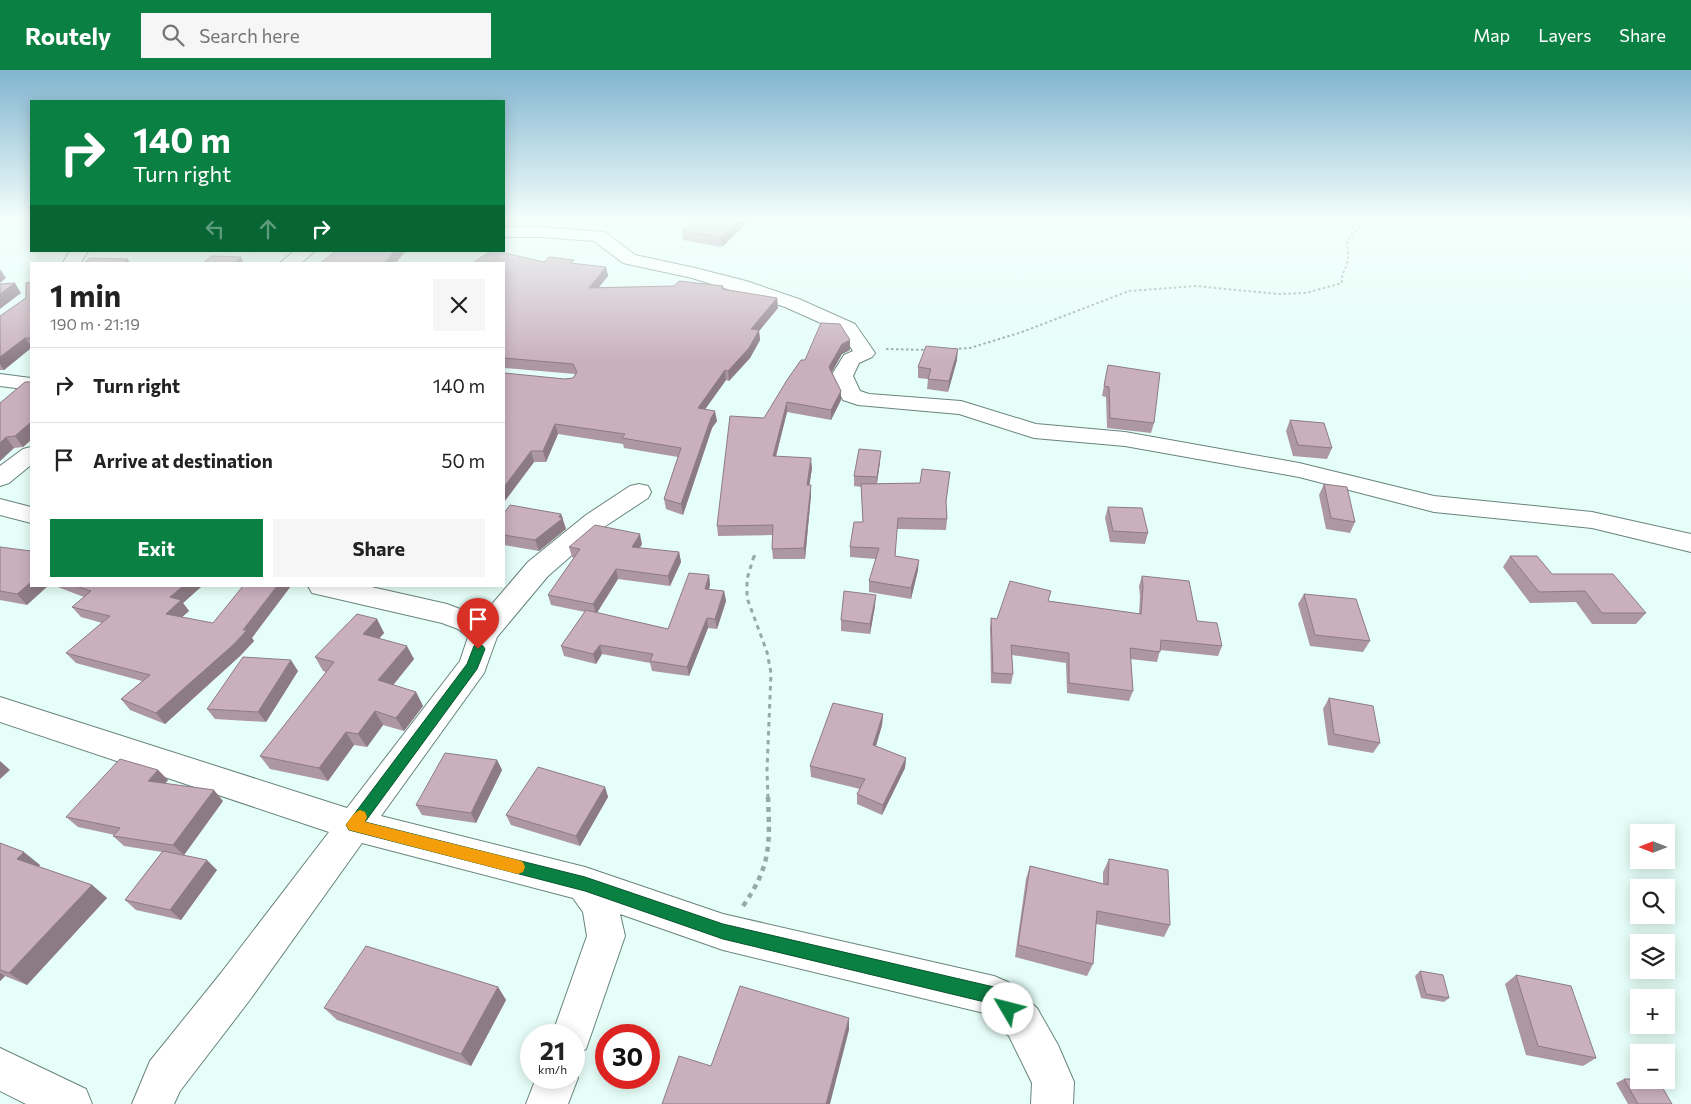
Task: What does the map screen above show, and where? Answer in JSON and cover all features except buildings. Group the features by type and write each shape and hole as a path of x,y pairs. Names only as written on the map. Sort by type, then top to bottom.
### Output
{"street":[{"path":"663,266 739,285 792,303 848,328 865,354 851,359 842,376 851,395 866,400 961,408 1034,431 1125,439 1299,470 1434,504 1592,520 1691,543"},
{"path":"0,380 30,384"},
{"path":"0,478 30,455"},
{"path":"153,1104 165,1076 235,987 473,666 484,632 538,569 595,522 639,492"},
{"path":"0,507 30,514"},
{"path":"326,587 447,614 468,622 484,632"},
{"path":"0,709 354,825 585,884 723,932 994,996 1023,1022 1053,1082 1052,1104"},
{"path":"576,1024 606,936 600,906 585,884"},
{"path":"0,1069 71,1104"},
{"path":"547,1104 552,1089"}],"path":[{"path":"942,349 970,348 984,344 1022,332 1129,291 1196,286 1278,294 1306,293 1336,286 1342,282 1341,275 1345,266"},
{"path":"865,354 874,348 933,350"},
{"path":"723,932 756,887 766,863 767,854 769,829 767,770 771,673 768,652 747,598 747,579 755,554"}],"slow traffic":[{"path":"360,817 354,825 518,867"}],"route":[{"path":"478,649 473,666 354,825 585,884 723,932 908,974 994,996 1008,1009"}]}
